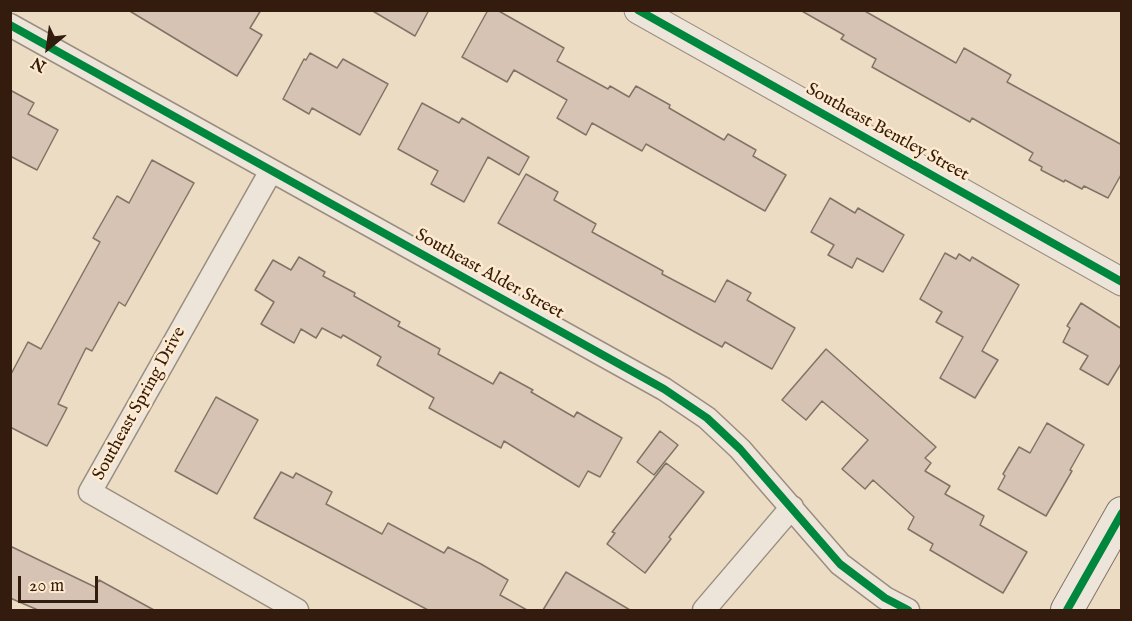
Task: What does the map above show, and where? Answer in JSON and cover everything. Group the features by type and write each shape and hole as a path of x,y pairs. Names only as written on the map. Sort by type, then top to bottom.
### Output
{"main road":[{"path":"1067,610 1122,513"}],"street":[{"name":"Southeast Bentley Street","path":"638,10 1122,282"},
{"name":"Southeast Alder Street","path":"10,25 663,389 707,418 741,449 840,564 885,598 908,610"},
{"name":"Southeast Spring Drive","path":"271,171 90,492 297,610"},
{"path":"704,610 792,507"}],"building":[{"path":"128,10 261,10 250,28 262,35 237,76"},
{"path":"371,10 429,10 415,36"},
{"path":"488,10 497,10 564,48 557,61 608,89 610,86 629,97 636,86 724,140 728,134 756,150 753,156 786,175 765,211 646,144 642,151 592,123 586,135 557,118 567,100 514,70 507,82 462,57"},
{"path":"800,10 863,10 956,63 964,48 1011,75 1007,82 1122,145 1122,173 1108,198 1084,186 1082,189 1065,180 1064,182 1041,170 1042,167 1029,160 1033,153 972,118 970,122 872,67 876,59 841,39 844,35"},
{"path":"310,53 337,68 343,59 388,84 360,135 312,108 309,114 283,99 304,59 306,60"},
{"path":"10,90 34,103 28,114 58,130 37,170 10,156"},
{"path":"422,103 459,123 462,118 529,157 519,175 488,157 464,202 431,184 438,171 398,149"},
{"path":"152,160 194,183 125,306 119,302 92,351 86,348 58,404 67,408 47,446 10,427 10,376 28,342 41,349 100,242 93,238 117,196 129,203"},
{"path":"526,174 558,192 554,200 596,224 592,232 663,271 662,274 715,302 727,280 751,293 747,300 795,328 772,369 725,342 722,347 498,223"},
{"path":"830,198 855,213 858,208 904,235 883,272 857,258 852,268 828,255 834,245 811,232"},
{"path":"945,253 956,259 959,254 970,261 972,257 1019,285 982,351 998,360 975,398 940,378 963,337 936,322 942,312 920,299"},
{"path":"299,257 325,272 323,276 355,293 354,296 400,322 398,326 440,349 438,354 493,384 500,372 574,417 577,412 622,438 600,477 588,471 579,487 504,441 501,448 429,408 434,398 377,365 381,357 343,335 341,338 322,328 316,338 301,329 294,343 261,324 274,302 255,290 273,260 291,270"},
{"path":"1081,303 1122,329 1122,362 1108,385 1080,369 1088,356 1063,342 1070,328 1067,326"},
{"path":"826,349 936,447 925,458 931,463 925,471 950,486 945,494 984,516 980,525 1027,552 1003,593 930,550 933,544 908,529 914,517 873,480 865,489 842,469 868,440 822,401 806,420 782,400"},
{"path":"216,397 258,420 217,494 175,471"},
{"path":"1047,423 1084,445 1046,516 998,489 1005,476 1003,474 1019,447 1030,453"},
{"path":"660,431 678,445 654,475 637,462"},
{"path":"666,463 704,492 645,573 607,544 615,533 612,532"},
{"path":"281,472 293,478 296,473 332,492 326,504 382,534 388,523 444,553 448,547 481,564 508,580 500,595 527,610 428,610 254,518"},
{"path":"10,546 95,587 99,580 154,610 38,610 10,598"},
{"path":"566,572 630,610 543,610"}],"cycle path":[{"path":"638,10 1122,282"},
{"path":"10,25 664,389 707,418 740,449 840,564 885,598 908,610"},
{"path":"1067,610 1122,513"}]}
